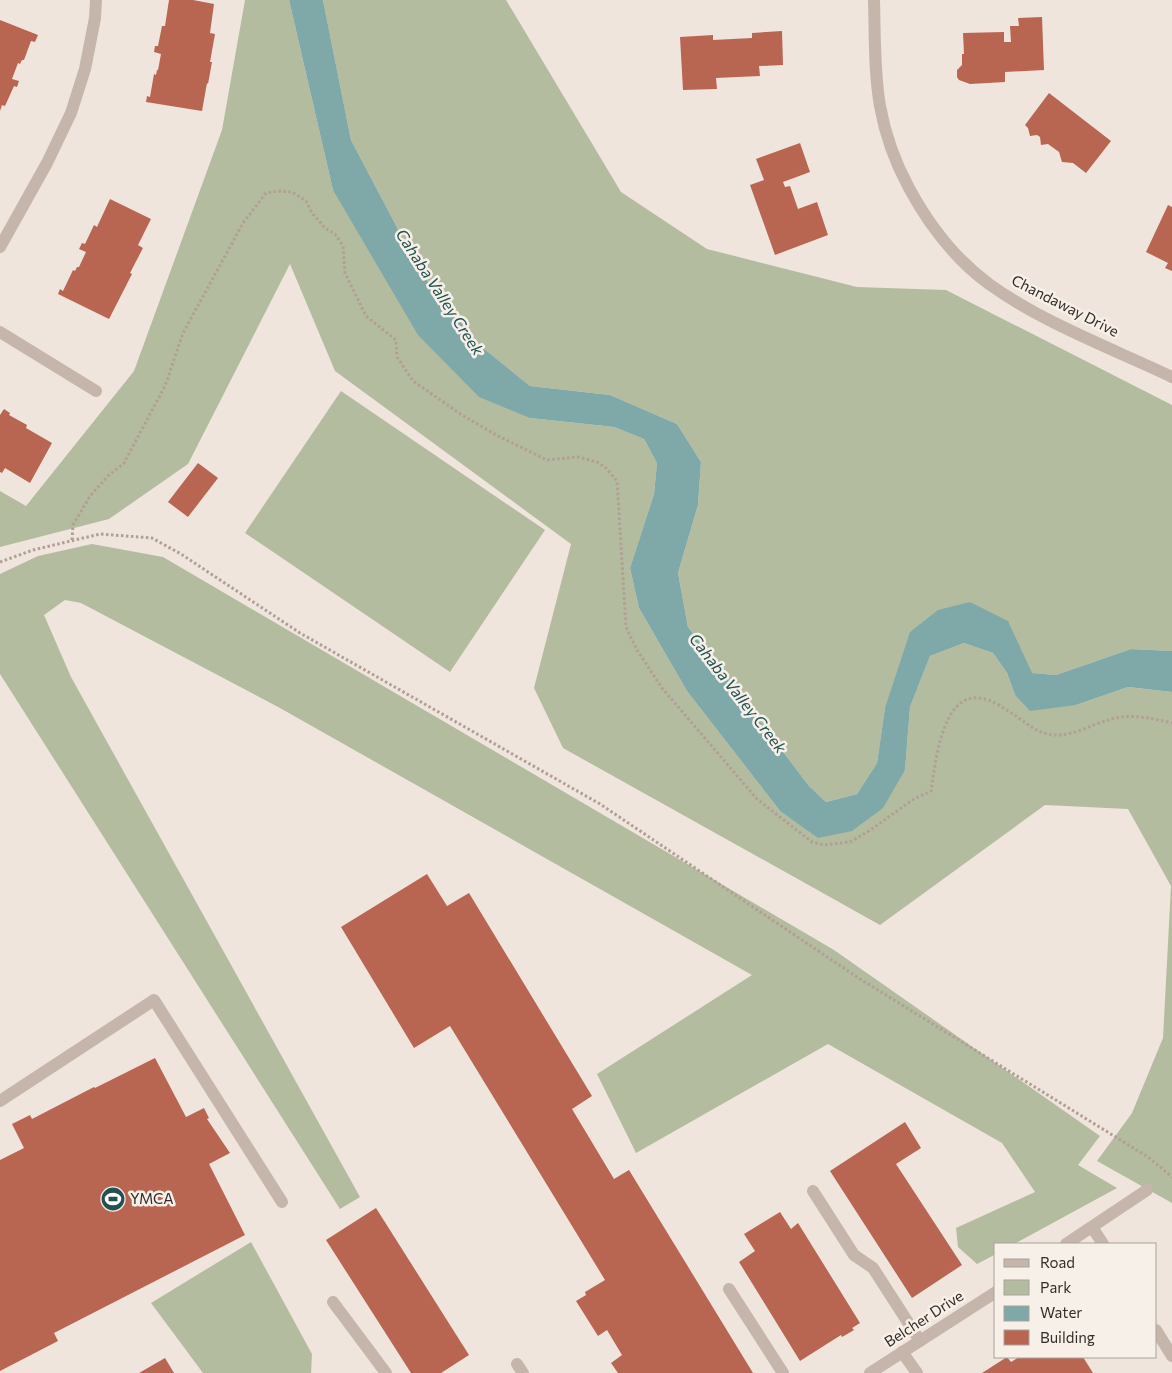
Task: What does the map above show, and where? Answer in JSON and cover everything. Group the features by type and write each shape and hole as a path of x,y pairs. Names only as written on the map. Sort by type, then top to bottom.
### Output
{"street":[{"path":"0,247 47,163 71,113 85,69 96,0"},
{"name":"Chandaway Drive","path":"874,0 877,84 880,108 889,140 902,174 920,208 937,233 957,256 988,283 1017,303 1172,377"},
{"path":"0,332 96,391"},
{"path":"0,1101 154,1000 282,1202"},
{"path":"1068,1243 1147,1190"},
{"path":"813,1191 854,1255 873,1268 920,1341"},
{"path":"1092,1227 1102,1243"},
{"path":"729,1289 783,1373"},
{"name":"Belcher Drive","path":"870,1373 994,1293"},
{"path":"333,1302 386,1373"},
{"path":"1157,1332 1172,1356"},
{"path":"902,1352 916,1373"}],"path":[{"path":"72,540 74,525 90,496 108,476 124,463 165,386 183,333 242,222 258,201 266,194 278,191 292,192 306,201 312,213 326,228 335,234 343,246 345,272 366,316 396,340 398,358 413,381 462,415 498,436 548,460 578,457 597,462 606,468 616,481 626,627 637,650 662,688 757,799 812,842 824,846 850,842 931,791 938,750 948,719 956,706 967,699 978,697 992,701 1041,733 1062,735 1111,719 1144,716 1172,723"},
{"path":"0,562 33,550 100,534 152,538 181,554 300,633 600,804 860,979 1148,1157 1172,1177"}],"green space":[{"path":"245,0 289,0 333,190 530,418 614,427 644,439 657,463 654,494 630,568 639,608 687,691 780,811 819,837 905,770 910,707 930,656 964,643 993,653 1007,673 1015,695 1076,705 1128,687 1172,692 1172,1203 1097,1161 1132,1113 1163,1038 1171,886 1128,809 1045,805 880,925 563,748 534,688 571,544 335,371 290,264 188,464 109,519 0,547 0,491 26,506 134,371 222,130"},
{"path":"323,0 506,0 621,192 707,249 857,287 946,290 1172,405 1172,651 1131,649 1056,675 1031,673 1020,648 970,602 885,708 877,763 857,794 826,802 809,786 688,627 678,573 698,505 701,462 677,424 610,395 530,386 477,343 421,273 351,140"},
{"path":"341,391 545,530 450,672 245,533"},
{"path":"92,544 163,557 834,950 1100,1136 1078,1165 1117,1188 1016,1243 994,1243 994,1255 977,1264 958,1247 956,1228 1035,1192 1002,1143 828,1044 636,1153 597,1074 752,975 280,708 81,603 65,600 44,615 71,677 360,1197 340,1209 0,674 0,574 38,556"},
{"path":"251,1242 312,1354 311,1373 203,1373 151,1303"}],"water":[{"name":"Cahaba Valley Creek","path":"289,0 323,0 351,140 421,273 477,343 530,386 610,395 677,424 701,462 698,505 678,573 688,627 809,786 826,802 857,794 877,763 885,708 910,632 938,610 970,602 1008,621 1032,673 1056,675 1131,649 1172,651 1172,692 1128,687 1076,705 1030,711 1015,695 1007,673 993,653 964,643 930,656 910,707 905,770 883,808 852,831 818,838 780,811 687,691 639,608 630,568 654,494 657,463 644,439 614,427 530,418 479,397 418,335 333,190"}],"building":[{"path":"169,0 193,0 214,4 210,33 215,34 210,62 212,62 202,111 146,102 147,96 150,97 154,74 156,75 158,70 161,54 154,52 155,46 158,46 162,26 165,26"},
{"path":"1042,17 1044,70 1005,72 1005,82 970,84 959,80 957,70 962,65 962,54 964,54 963,33 1004,32 1004,42 1011,42 1010,26 1019,26 1018,18"},
{"path":"0,20 38,35 35,42 31,41 24,60 20,64 18,63 12,79 19,81 17,87 14,86 5,106 2,105 0,111"},
{"path":"782,31 783,65 759,66 760,76 716,78 717,89 683,90 680,37 713,35 713,40 752,38 752,33"},
{"path":"1049,93 1111,141 1086,173 1073,163 1062,162 1059,152 1048,144 1041,145 1040,137 1037,135 1030,136 1025,125"},
{"path":"800,143 810,172 783,182 785,187 790,186 798,209 817,202 828,235 775,255 750,185 764,180 756,159"},
{"path":"110,199 151,219 138,245 143,248 109,319 58,294 60,289 63,291 73,270 75,271 79,267 86,252 79,249 82,243 85,244 94,225 97,227"},
{"path":"1168,205 1172,207 1172,271 1165,268 1168,263 1146,252"},
{"path":"4,409 10,413 9,415 27,425 26,428 52,443 30,483 5,468 2,473 0,472 0,415"},
{"path":"198,463 218,478 188,517 168,502"},
{"path":"427,874 447,906 469,893 592,1096 572,1109 614,1179 629,1170 753,1373 618,1373 611,1363 622,1355 607,1330 598,1336 576,1301 586,1295 585,1292 605,1280 450,1026 414,1048 341,927"},
{"name":"YMCA","path":"155,1058 186,1117 204,1108 209,1118 207,1119 230,1153 209,1164 245,1235 54,1333 58,1341 0,1371 0,1160 24,1148 12,1124 30,1115 32,1119"},
{"path":"905,1122 921,1148 896,1164 962,1265 912,1298 830,1171"},
{"path":"376,1208 469,1355 441,1373 411,1373 326,1240"},
{"path":"780,1212 791,1229 798,1223 860,1323 852,1328 854,1330 842,1337 841,1335 800,1361 739,1262 755,1251 744,1234"},
{"path":"165,1358 174,1373 139,1373"},
{"path":"1005,1358 1011,1362 1017,1358 1084,1358 1093,1373 982,1373"}],"place":[{"name":"YMCA","path":"113,1199"}]}
